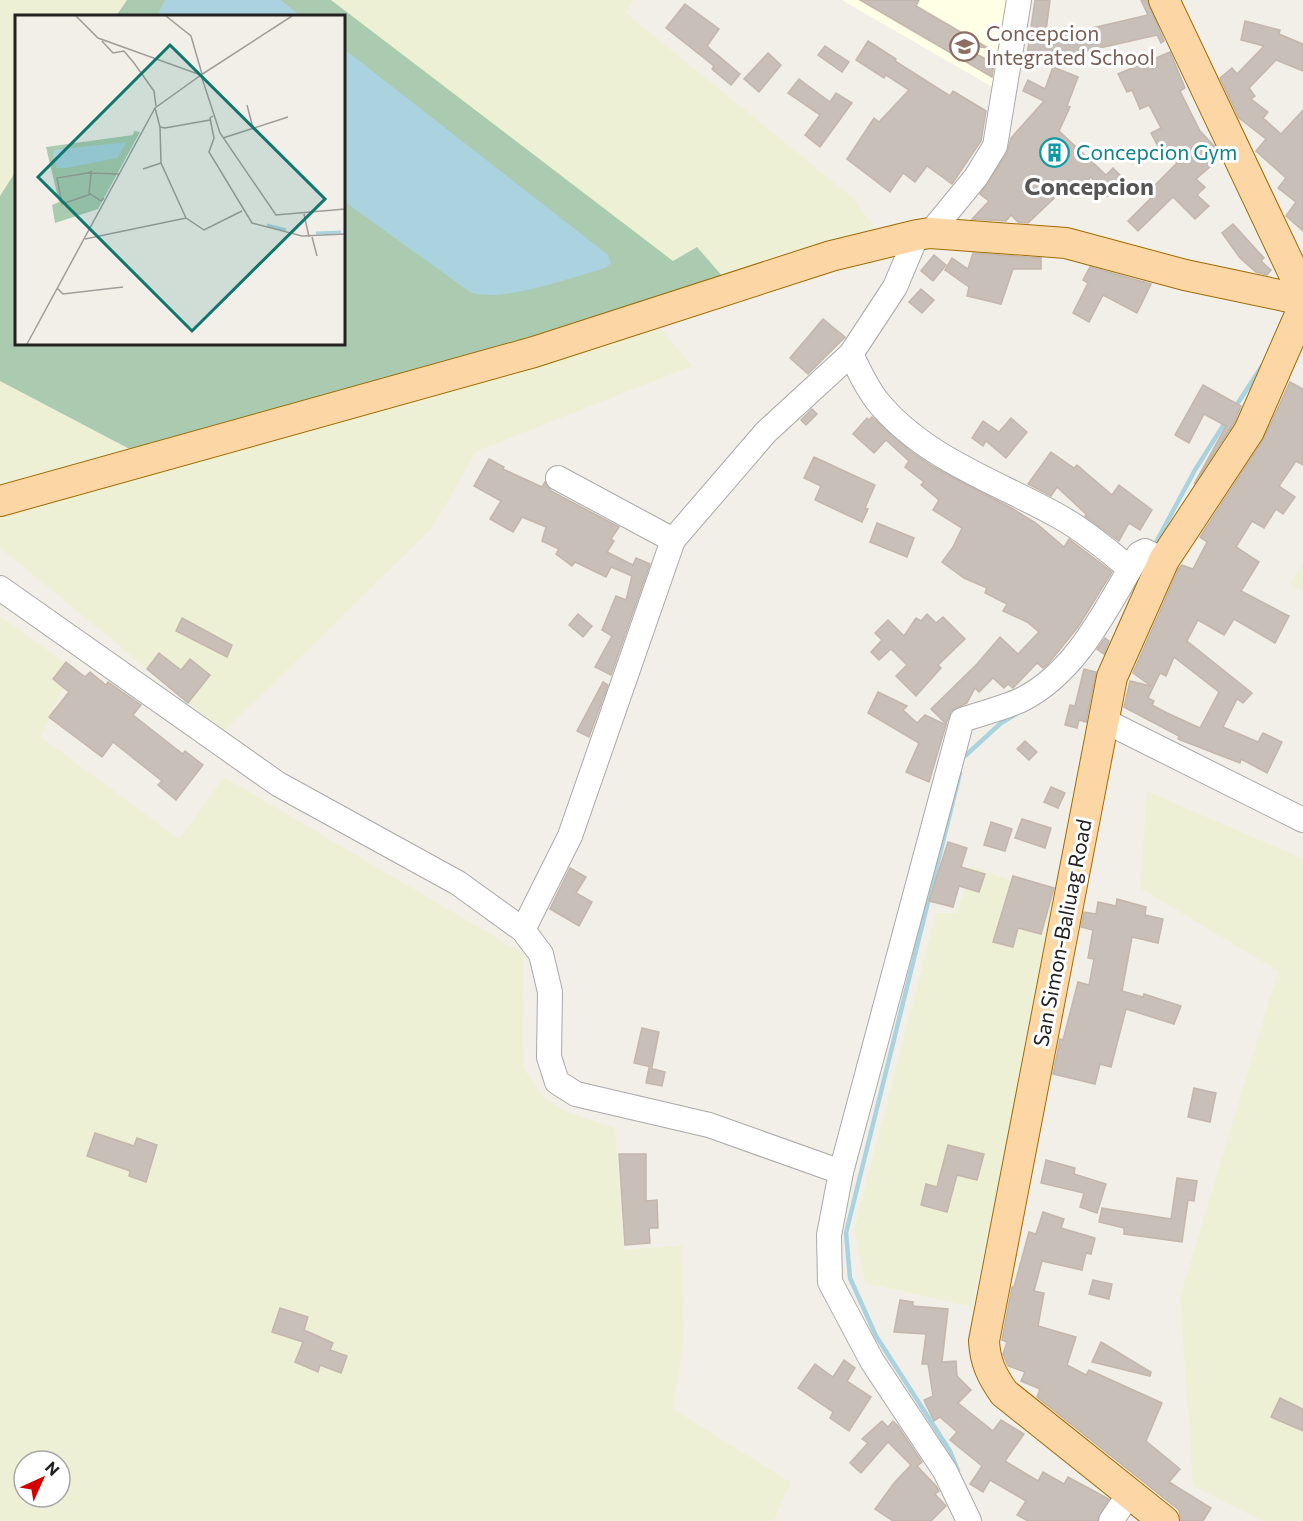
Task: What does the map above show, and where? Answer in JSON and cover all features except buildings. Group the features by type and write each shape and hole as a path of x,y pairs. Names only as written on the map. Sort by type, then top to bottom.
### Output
{"main road":[{"path":"1164,0 1303,293"},
{"path":"0,501 534,352 831,256 923,234 1066,243 1185,275 1303,300"},
{"name":"San Simon-Baliuag Road","path":"1164,1521 1004,1393 992,1377 985,1358 984,1341 1112,677 1146,560 1248,431 1303,308"}],"street":[{"path":"523,930 570,836 673,540 766,432 851,354 895,286 923,234 976,177 995,146 1019,0"},
{"path":"851,354 865,383 879,403 913,434 956,465 1061,517 1095,540 1146,560 1092,633 1056,676 1023,699 962,720 841,1172 829,1235 830,1282 872,1361 945,1471 969,1521"},
{"path":"558,478 673,540"},
{"path":"0,588 278,784 458,884 523,930 541,954 548,982 549,1057 557,1082 576,1094 709,1125 841,1172"},
{"path":"1105,721 1303,819"},
{"path":"1111,1521 1128,1494"}],"shaded area":[{"path":"0,0 634,0 626,13 853,198 877,231 644,308 692,366 477,451 432,528 224,732 0,548"},
{"path":"127,0 331,0 673,261 697,247 723,277 430,374 141,455 0,381 0,196 15,173 15,345 345,345 345,15 117,15"},
{"name":"Concepcion Integrated School","path":"842,0 1016,0 1001,92"},
{"path":"1303,562 1303,592 1290,584"},
{"path":"0,616 72,668 41,737 179,839 224,777 524,954 523,1068 543,1096 565,1111 615,1128 624,1250 682,1245 684,1342 673,1409 790,1482 774,1521 0,1521"},
{"path":"1147,791 1303,859 1303,1521 1262,1521 1193,1486 1180,1297 1278,971 1140,888"},
{"path":"971,866 1058,898 972,1307 865,1283 854,1230 936,913 957,913"}],"water":[{"path":"165,0 280,0 300,15 158,15"},
{"path":"345,50 608,255 611,263 605,268 536,288 498,295 483,295 470,292 345,201"}],"waterway":[{"path":"1234,409 1262,366"},
{"path":"1154,546 1195,470 1226,421"},
{"path":"965,756 1001,723 1016,714"},
{"path":"958,1471 950,1451 876,1336 850,1278 846,1233 960,773"}],"place":[{"name":"Concepcion Integrated School","path":"965,46"},
{"name":"Concepcion Gym","path":"1055,153"}],"district":[{"name":"Concepcion","path":"1089,187"}]}
